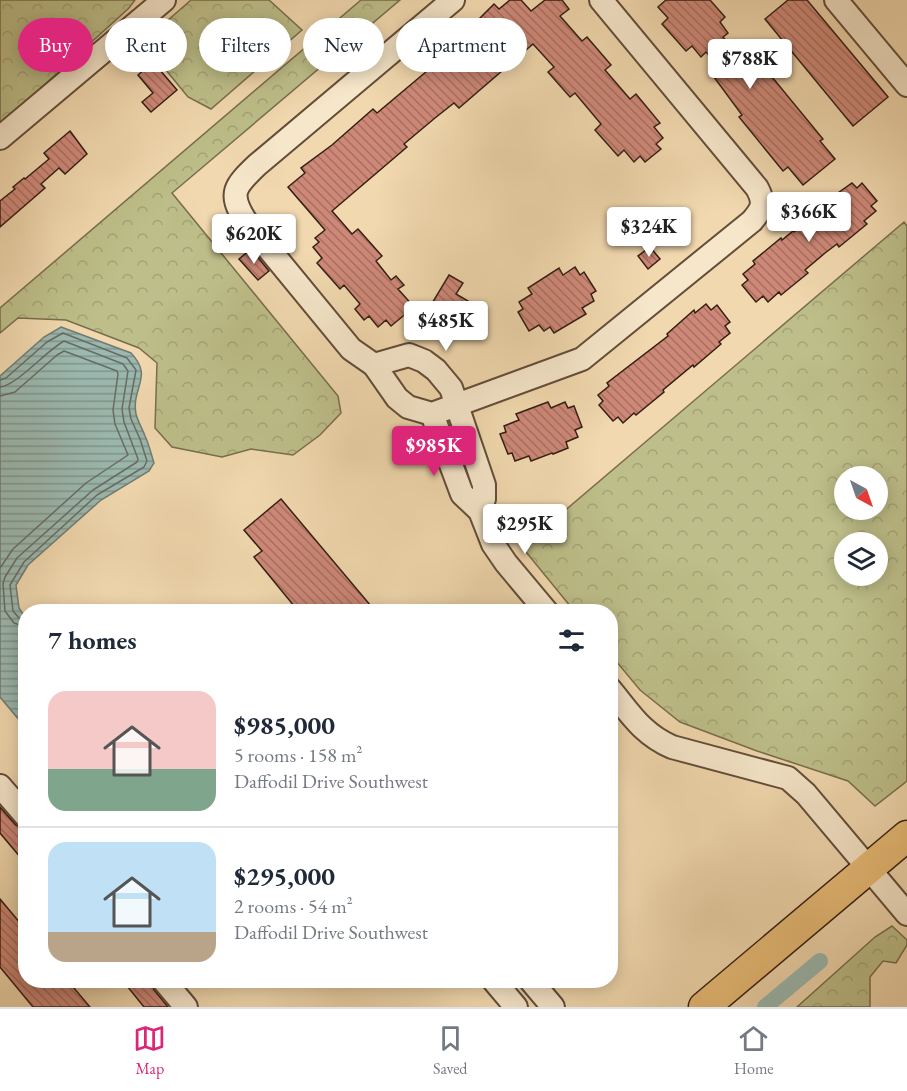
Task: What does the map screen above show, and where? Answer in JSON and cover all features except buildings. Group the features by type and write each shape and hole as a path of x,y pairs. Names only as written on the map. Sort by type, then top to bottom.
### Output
{"main road":[{"path":"704,1007 907,836"}],"street":[{"path":"0,138 164,0"},
{"path":"453,0 256,165 241,180 234,193 236,206 253,229 351,349 374,365 397,398 408,407 432,414 582,359 752,221 761,210 763,199 757,188 601,0"},
{"path":"836,0 907,85"},
{"path":"374,365 409,355 424,361 436,370 451,388 484,485 484,499 480,512"},
{"path":"432,414 462,494 480,512 494,544 541,604"},
{"path":"618,699 646,732 672,747 788,778 806,794 867,870 907,914"},
{"path":"0,786 18,807"},
{"path":"170,988 186,1007"},
{"path":"500,988 516,1007"},
{"path":"537,988 553,1007"}],"green space":[{"path":"0,0 135,0 118,18 105,18 105,30 93,41 93,18 18,18 18,72 58,72 0,125"},
{"path":"191,0 269,0 289,18 199,18 199,72 254,72 211,109 188,97 168,72 187,72 187,18 170,18"},
{"path":"361,0 400,0 379,18 340,18"},
{"path":"291,20 302,30 291,40"},
{"path":"303,49 303,72 315,72 172,193 338,396 341,413 320,435 293,455 251,449 222,457 172,447 155,428 157,363 139,348 66,320 18,318 0,333 0,308 277,72 291,72 291,60"},
{"path":"904,222 907,226 907,781 875,806 848,781 757,751 680,722 640,690 618,663 618,604 568,604 522,547"},
{"path":"892,926 907,940 907,945 896,963 883,961 870,977 870,1007 797,1007 875,937"}],"water":[{"path":"61,327 131,353 138,361 141,376 136,396 136,414 154,463 149,471 101,500 28,565 16,585 18,604 18,719 0,697 0,376 44,337"}],"waterway":[{"path":"765,1007 820,961"}]}
